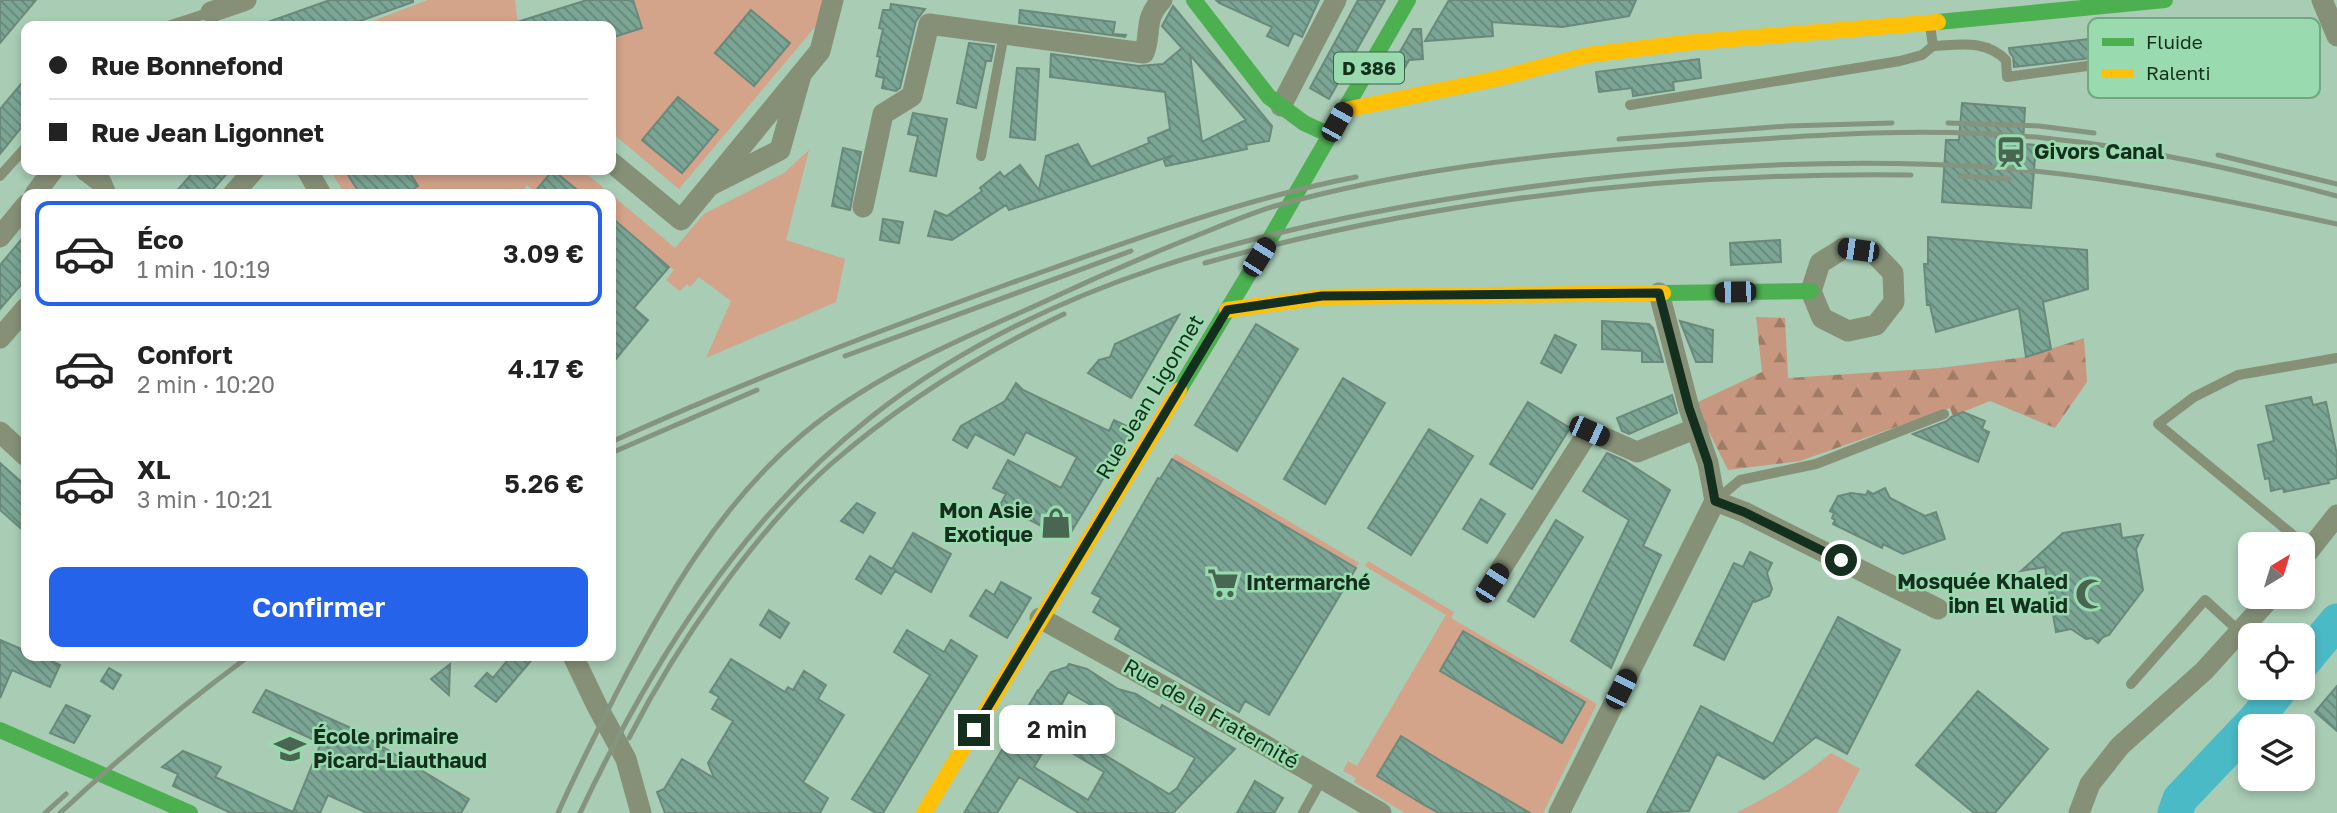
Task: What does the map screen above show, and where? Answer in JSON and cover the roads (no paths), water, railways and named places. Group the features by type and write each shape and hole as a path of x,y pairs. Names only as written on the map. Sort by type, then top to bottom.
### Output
{"street":[{"path":"212,13 246,0"},
{"path":"616,166 681,220 820,51 833,0"},
{"path":"863,207 883,114 912,96 929,24 1144,53 1148,42 1150,16 1162,0"},
{"path":"1194,0 1269,97 1304,123 1330,135"},
{"path":"1281,106 1336,0"},
{"name":"Rue Jean Ligonnet","path":"924,813 1227,310 1408,0"},
{"path":"1345,110 1495,79 1587,55 1684,43 1930,23 1968,14 2165,0"},
{"path":"2322,0 2337,36"},
{"path":"709,186 780,150 801,75"},
{"path":"92,175 101,181 104,189"},
{"path":"237,189 250,175"},
{"path":"0,237 21,211"},
{"path":"1227,310 1322,296 1811,291"},
{"path":"1559,813 1715,501 1708,463 1689,408 1659,293"},
{"path":"0,338 21,314"},
{"path":"1492,583 1589,431 1637,452 1697,428"},
{"path":"0,432 21,451"},
{"path":"1715,501 1744,512 1938,609"},
{"path":"2315,543 2337,515"},
{"path":"2248,623 2260,609"},
{"name":"Rue de la Fraternité","path":"1040,618 1381,813"},
{"path":"2079,813 2090,784 2120,746 2204,671 2238,634"},
{"path":"575,661 626,759 641,813"},
{"path":"0,730 190,813"}],"lane":[{"path":"185,21 212,13"},
{"path":"1930,23 1933,46"},
{"path":"981,156 1004,34"},
{"path":"1630,105 1900,61 1922,55 1933,46 1981,45 1996,50 2006,60 2007,77 2087,66"},
{"path":"0,176 21,153"},
{"path":"2281,532 2158,424 2194,397 2238,375 2337,358"},
{"path":"1715,501 1740,480 1816,464 1944,414"},
{"path":"2131,684 2205,600 2238,630"},
{"path":"1303,813 1322,779"}],"waterway":[{"path":"2315,648 2337,621"},
{"path":"2175,813 2180,799 2271,700"}],"railway":[{"path":"1619,139 1788,126 1892,123"},
{"path":"1948,123 2039,126 2094,133"},
{"path":"558,813 617,692 655,622 697,554 746,491 773,461 803,434 886,377 945,347 1117,269 1256,212 1370,183 1467,166 1613,150 1901,132 1996,134 2081,142 2228,169 2337,196"},
{"path":"2218,155 2337,184"},
{"path":"580,813 637,702 703,598 740,548 780,502 824,458 871,417 937,370 1008,330 1081,296 1157,268 1235,244 1314,225 1473,195 1601,178 1794,164 1923,164 2032,171 2163,189 2337,224"},
{"path":"1205,263 1379,222 1555,194 1733,178 1911,175"},
{"path":"1960,176 2009,179"},
{"path":"616,440 809,359 1053,268 1225,210 1356,177"},
{"path":"845,356 1131,251"},
{"path":"629,738 670,666 719,592 746,556 802,492 831,464 913,400 972,363 1064,314"},
{"path":"616,451 757,390"},
{"path":"60,813 152,732 242,661"},
{"path":"45,813 66,794"}],"place":[{"name":"Givors Canal","path":"2011,152"},
{"name":"Mon Asie Exotique","path":"1056,523"},
{"name":"Intermarché","path":"1223,583"},
{"name":"Mosquée Khaled ibn El Walid","path":"2091,594"},
{"name":"École primaire Picard-Liauthaud","path":"290,749"}]}
